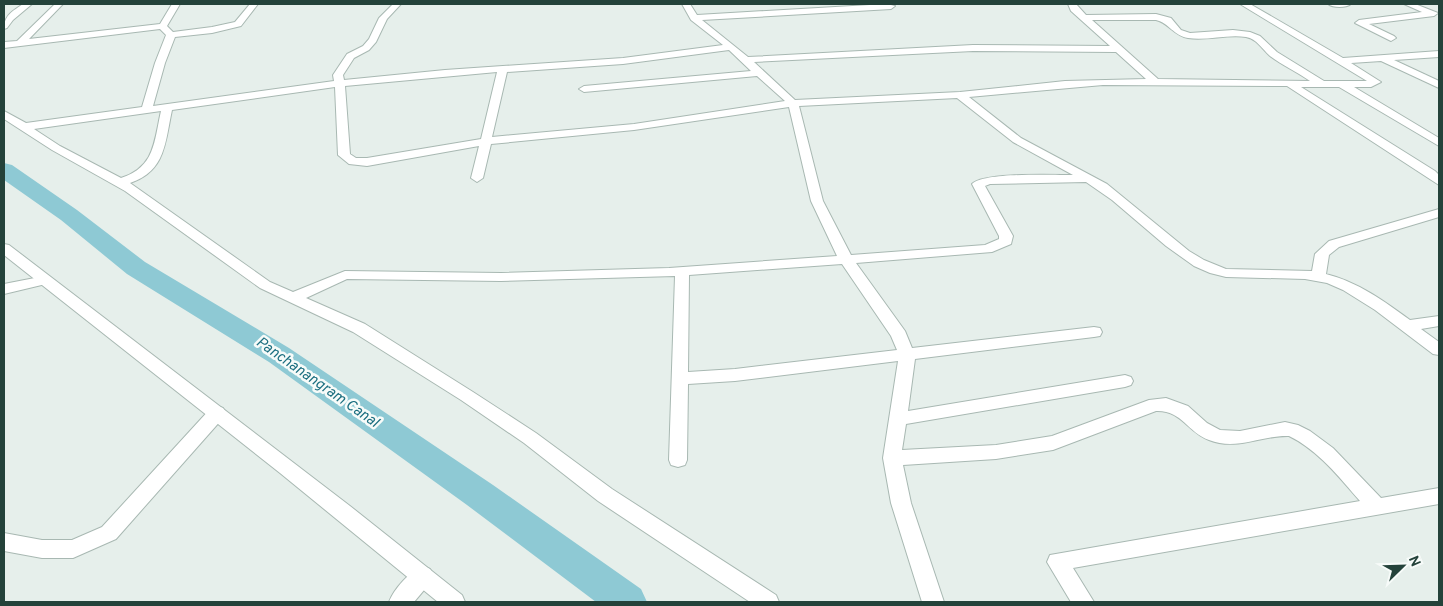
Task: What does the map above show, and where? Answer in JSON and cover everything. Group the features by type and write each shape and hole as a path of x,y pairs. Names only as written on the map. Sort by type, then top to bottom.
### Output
{"street":[{"path":"4,26 10,18 28,4"},
{"path":"19,44 59,4"},
{"path":"163,26 176,4"},
{"path":"171,35 212,30 238,24 254,4"},
{"path":"397,4 383,18 373,40 366,48 350,56 341,67 338,75 344,155 348,160 367,162 486,141 634,128 793,103 960,95 1065,84 1155,82 1341,84 1376,82 1244,4"},
{"path":"686,4 694,18 731,47 793,103 817,201 830,230 846,259 899,335 906,355 892,458 901,502 933,602"},
{"path":"1072,4 1074,9 1083,18 1155,82"},
{"path":"1332,4 1347,4"},
{"path":"1408,4 1434,15"},
{"path":"694,18 891,6"},
{"path":"1391,38 1359,23 1434,15"},
{"path":"1083,18 1156,17 1168,20 1178,32 1189,36 1233,33 1250,35 1274,54 1322,84"},
{"path":"4,46 163,26"},
{"path":"163,26 171,35"},
{"path":"147,109 160,63 171,35"},
{"path":"24,127 340,83 623,61 731,47"},
{"path":"745,60 973,48 1118,49"},
{"path":"1344,63 1344,61 1349,60 1439,54"},
{"path":"1382,58 1439,85"},
{"path":"478,178 503,69"},
{"path":"584,89 758,73"},
{"path":"1289,84 1431,174 1439,181"},
{"path":"1341,84 1439,142"},
{"path":"960,95 1016,139 1088,178 1198,263 1218,271 1237,274 1319,276 1345,285 1439,350"},
{"path":"120,183 135,177 150,166 157,151 167,106"},
{"path":"4,114 56,148 146,199 264,285 359,328 466,396 530,438 605,495 768,602"},
{"path":"292,298 345,275 501,277 682,271 987,249 1000,246 1006,241 1006,236 978,184 989,180 1088,178"},
{"path":"1319,276 1319,258 1324,250 1334,244 1439,213"},
{"path":"4,248 217,413 454,602"},
{"path":"678,460 682,271"},
{"path":"4,289 45,280"},
{"path":"1406,326 1439,321"},
{"path":"680,378 735,375 1094,332"},
{"path":"897,419 1125,381"},
{"path":"892,458 996,452 1053,443 1155,405 1166,403 1179,407 1215,436 1235,439 1291,429 1324,451 1377,507"},
{"path":"4,542 42,550 73,549 109,533 217,413"},
{"path":"1083,602 1056,562 1439,496"},
{"path":"400,602 423,576"}],"waterway":[{"name":"Panchanangram Canal","path":"4,170 69,215 136,268 279,355 480,495 627,602"}]}
